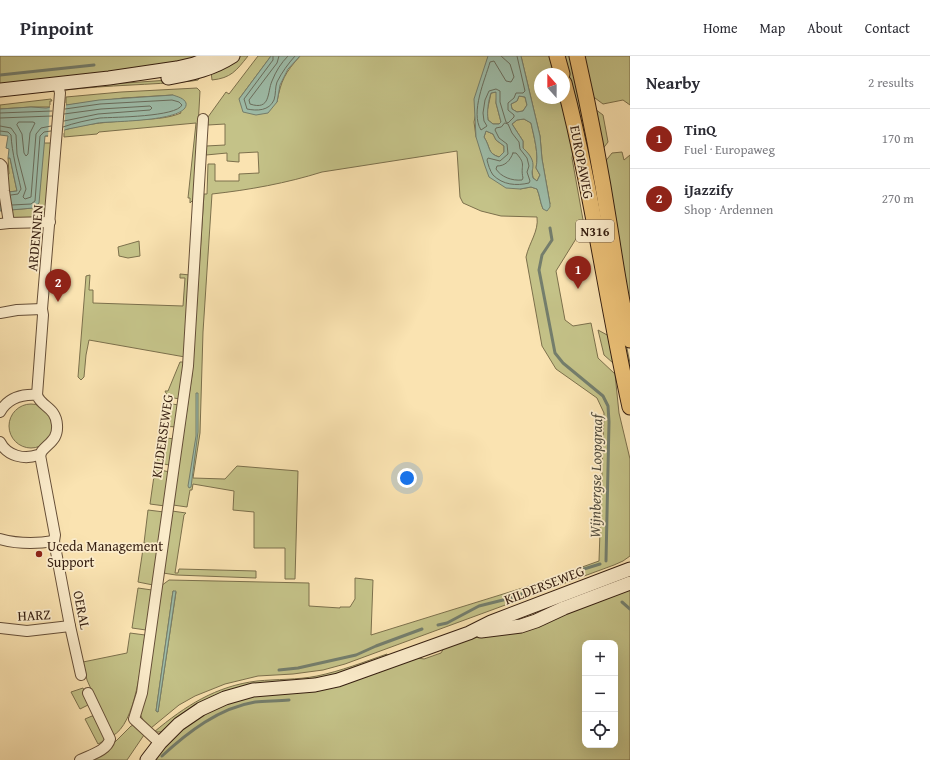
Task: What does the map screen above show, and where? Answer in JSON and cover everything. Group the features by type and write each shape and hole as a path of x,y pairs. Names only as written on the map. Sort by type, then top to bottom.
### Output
{"main road":[{"path":"557,56 560,68"},
{"name":"EUROPAWEG","path":"577,56 630,340"},
{"name":"EUROPAWEG","path":"570,104 587,180 613,326 630,406"}],"street":[{"path":"0,90 109,78 194,64 215,56"},
{"path":"109,78 138,80 185,75 211,68 233,56"},
{"name":"ARDENNEN","path":"37,395 43,315 42,309 59,101 58,84"},
{"name":"KILDERSEWEG","path":"160,743 134,720 142,693 188,366 203,119"},
{"path":"0,164 2,166 7,212 4,223 50,222"},
{"path":"0,313 17,310 42,309"},
{"path":"0,412 3,406 11,400 21,396 37,395 39,400 51,409 56,417 58,426 52,442 40,455 18,457 8,452 0,442"},
{"name":"OERAL","path":"40,455 55,535 54,541 81,675"},
{"path":"0,539 21,543 54,541"},
{"name":"KILDERSEWEG","path":"147,760 160,743 179,724 201,709 225,698 253,690 315,685 338,680 469,633 491,622 630,569"},
{"name":"KILDERSEWEG","path":"469,633 521,626 630,583"},
{"name":"HARZ","path":"0,628 27,630 70,626"},
{"path":"80,760 102,749 108,744 110,739 88,693"}],"shaded area":[{"path":"0,56 201,56 182,63 0,85"},
{"path":"238,56 248,56 233,73 224,78 212,80 211,71"},
{"path":"258,56 271,56 239,99 277,102 284,77 300,56 488,56 474,122 476,137 520,189 531,187 537,189 543,209 550,204 542,159 540,136 521,56 551,56 554,68 534,68 534,104 564,104 574,146 572,158 585,231 582,235 579,234 556,271 565,320 573,326 591,323 598,358 615,374 619,413 630,459 630,556 614,565 345,664 323,670 293,674 258,676 225,684 195,696 179,705 151,728 144,722 140,714 161,586 169,580 309,583 309,606 340,608 350,607 355,599 355,578 373,580 371,635 529,586 599,561 604,413 597,398 556,369 542,346 526,257 537,227 537,217 501,216 481,211 463,203 460,197 457,151 322,172 268,186 212,194 203,332 200,433 193,478 225,479 237,466 298,471 295,579 285,579 285,548 254,548 254,512 233,510 234,491 193,484 192,490 190,490 187,507 173,505 192,375 204,194 207,194 208,164 215,164 215,181 239,181 239,174 259,173 258,152 239,153 239,162 227,161 227,153 206,155 206,146 225,145 225,124 208,125 208,117 226,92 229,94","holes":["173,591 176,592 158,712 156,711"]},
{"path":"562,56 572,56 630,363 630,374 570,93 570,68 565,68"},
{"path":"583,56 630,56 630,105 623,100 603,104 591,95"},
{"path":"200,77 198,80 192,81 66,90 70,87"},
{"path":"197,88 200,91 194,199 190,203 190,198 188,198 196,123 99,132 97,134 64,137 64,130 81,126 158,118 181,113 173,95 123,98 68,105 66,105 66,97 121,92"},
{"path":"497,92 496,103 501,122 499,124 493,124 488,120 487,112 491,93"},
{"path":"519,96 525,97 527,105 523,111 517,112 512,109 511,104 517,101"},
{"path":"51,99 52,101 50,101 50,107 0,109 0,105"},
{"path":"595,109 603,115 608,142 602,150"},
{"path":"524,119 531,123 535,140 537,151 536,168 540,175 537,181 533,178 530,156 523,148 523,141 512,124 517,120"},
{"path":"38,131 48,136 44,136 44,143 52,143 45,216 15,218 11,215 9,210 33,208"},
{"path":"486,131 493,134 496,140 504,146 504,152 499,157 493,154 490,150 484,137"},
{"path":"622,152 624,160 630,155 630,311 604,163 612,153"},
{"path":"8,158 10,158 17,191 7,192 6,175 9,174"},
{"path":"139,241 140,256 128,258 119,256 118,247"},
{"path":"180,274 190,275 185,357 89,340 84,377 81,380 78,377 86,276 90,275 89,290 93,290 93,303 183,306 185,278 180,278"},
{"path":"598,330 609,336 613,363 604,355"},
{"path":"180,362 185,362 180,399 168,397 165,391 168,391"},
{"path":"165,403 179,405 176,427 162,426"},
{"path":"31,404 43,408 49,414 53,426 49,438 43,444 31,448 19,444 13,438 9,426 13,414 19,408"},
{"path":"160,437 174,439 170,465 157,463"},
{"path":"155,469 170,472 165,506 150,504"},
{"path":"148,510 164,512 159,545 144,543"},
{"path":"172,511 186,513 184,515 175,573 178,573 179,569 256,571 256,578 176,575 163,573"},
{"path":"143,549 158,551 153,585 138,582"},
{"path":"138,588 152,590 146,630 132,628"},
{"path":"630,589 630,760 153,760 174,737 188,725 218,708 251,696 418,658 424,659 441,653 444,648 469,639 522,628"},
{"path":"130,633 145,635 140,675 127,719 120,729 112,736 90,692 91,689 87,680 83,662 127,653"},
{"path":"387,654 388,658 316,680 270,683 164,732 154,732 189,706 228,687 257,681 317,676 344,669"},
{"path":"83,688 90,704 80,709 71,692"},
{"path":"92,716 97,717 105,737 104,741 98,744 85,719"},
{"path":"134,725 144,735 127,760 87,760 106,751 131,726"}],"water":[{"path":"271,56 300,56 288,69 280,85 277,102 268,113 256,115 243,112 239,99"},
{"path":"488,56 521,56 540,136 542,159 550,204 547,211 543,209 537,189 531,187 520,189 506,188 489,177 476,137 474,99","holes":["496,92 496,103 501,122 499,124 493,124 488,120 488,106 491,93","519,96 525,97 527,105 523,111 517,112 512,109 511,104 517,101","524,119 531,123 537,151 536,168 540,175 537,181 533,178 532,160 523,148 523,141 512,124 517,120","486,131 493,134 496,140 504,146 504,152 499,157 493,154 484,137"]},
{"path":"173,95 182,99 186,103 184,109 176,114 148,119 98,123 68,129 45,136 39,203 33,208 0,211 0,193 17,191 10,158 8,158 9,149 6,148 8,136 0,135 0,109 31,107 46,108 99,100"},
{"path":"196,393 198,393 198,432 191,487 189,488 188,486 196,436"},
{"path":"173,591 176,591 158,712 156,711"}],"pier":[{"path":"66,103 64,133 53,137 48,137 50,105"}],"waterway":[{"path":"0,75 94,65"},
{"name":"Wijnbergse Loopgraaf","path":"550,228 552,240 542,255 539,270 555,353 563,363 603,396 608,406 609,422 606,561"},
{"path":"438,625 447,623 479,606 507,599 543,587 571,573 600,564"},
{"name":"Wijnbergse Loopgraaf","path":"622,602 630,609"},
{"path":"279,670 298,668 356,655 422,629"},
{"path":"162,756 182,738 217,715 242,705 255,702 289,700"}],"place":[{"name":"TinQ","path":"578,289"},
{"name":"iJazzify","path":"58,302"},
{"name":"Uceda Management Support","path":"39,554"}]}
